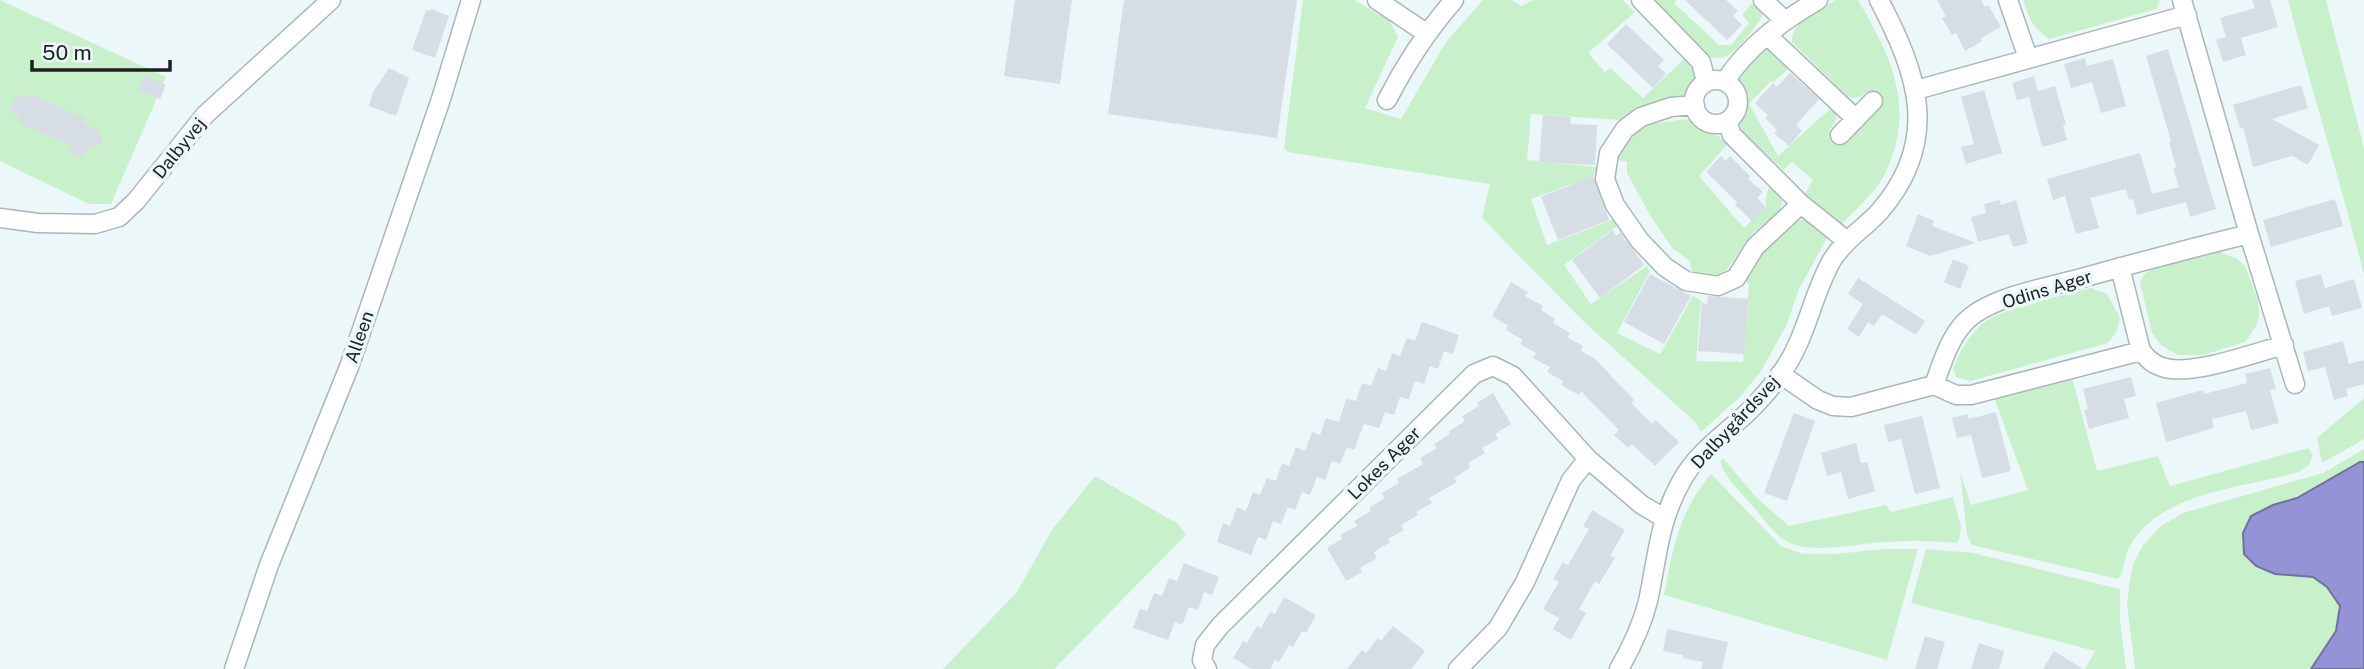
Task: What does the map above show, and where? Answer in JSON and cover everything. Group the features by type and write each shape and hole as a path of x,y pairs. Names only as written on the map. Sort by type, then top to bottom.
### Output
{"street":[{"name":"Dalbyvej","path":"0,218 38,223 95,224 119,217 136,201 205,115 331,0"},
{"name":"Alleen","path":"234,669 269,565 349,367 441,99 471,0"},
{"path":"1377,0 1426,33"},
{"path":"1387,100 1426,33 1454,0"},
{"path":"1641,0 1701,62 1706,82"},
{"path":"1763,0 1784,20"},
{"path":"1725,82 1738,62 1784,20 1818,0"},
{"name":"Dalbygårdsvej","path":"1619,669 1631,648 1647,602 1664,518 1683,478 1702,454 1755,405 1780,374 1796,348 1817,288 1833,258 1847,240 1878,213 1895,192 1907,168 1915,143 1918,116 1916,90 1908,59 1879,0"},
{"path":"2008,0 2028,58"},
{"path":"1916,90 2028,58 2184,7 2295,384"},
{"path":"1767,35 1856,119"},
{"path":"1714,79 1725,82 1735,89 1739,104 1733,117 1720,125 1704,122 1696,112 1694,98 1698,88 1714,79"},
{"path":"1840,135 1873,101"},
{"path":"1695,105 1671,107 1641,117 1625,129 1609,153 1605,179 1615,205 1640,241 1665,267 1686,281 1718,286 1736,278 1755,247 1801,204"},
{"path":"1727,122 1732,135 1801,204 1847,240"},
{"name":"Odins Ager","path":"1934,385 1948,346 1965,322 1981,310 2002,301 2120,267 2249,234"},
{"path":"2120,267 2141,351 2151,362 2161,367 2177,371 2193,369 2284,345"},
{"path":"1780,374 1818,401 1833,406 1851,407 1934,385 1956,395 1971,395 2141,351"},
{"name":"Lokes Ager","path":"1207,669 1202,660 1205,646 1220,626 1474,374 1493,366 1513,376 1588,459 1642,505 1664,518"},
{"path":"1458,669 1498,628 1525,582 1571,480 1588,459"}],"green space":[{"path":"0,0 166,77 111,204 89,204 0,161"},
{"path":"1303,0 1354,0 1390,21 1398,37 1365,108 1401,119 1446,42 1483,0 1512,0 1521,6 1534,0 1623,0 1635,12 1588,53 1605,72 1610,68 1643,98 1684,59 1696,74 1689,92 1680,102 1646,109 1620,120 1531,114 1527,160 1597,167 1594,176 1531,199 1547,245 1614,219 1617,226 1564,265 1591,304 1647,266 1650,271 1617,333 1660,354 1693,296 1701,300 1696,361 1743,362 1749,285 1742,277 1779,233 1798,221 1809,219 1828,236 1799,289 1787,324 1761,371 1740,397 1701,432 1694,421 1581,319 1482,218 1490,184 1288,152 1284,148"},
{"path":"1656,0 1677,0 1674,3 1719,45 1731,45 1749,23 1742,15 1752,3 1763,14 1734,51 1725,57 1716,58 1707,56 1658,8"},
{"path":"1835,0 1858,0 1878,36 1893,72 1899,110 1894,151 1886,173 1870,195 1842,224 1805,194 1813,180 1792,162 1783,170 1742,131 1739,123 1744,110 1744,98 1739,78 1742,69 1761,48 1768,48 1791,66 1775,81 1770,82 1749,104 1778,156 1832,107 1836,119 1829,130 1841,142 1879,102 1867,92 1853,98 1847,96 1792,42 1796,28 1801,23"},
{"path":"2023,0 2160,0 2156,9 2050,39 2032,22"},
{"path":"2288,0 2326,0 2364,148 2364,275 2346,206"},
{"path":"1686,119 1701,130 1717,136 1727,145 1699,176 1744,228 1767,206 1765,201 1770,183 1783,198 1780,213 1753,233 1729,267 1714,277 1692,274 1690,261 1673,249 1650,215 1627,173 1627,162 1614,159 1629,135 1651,124"},
{"path":"2220,252 2236,258 2245,266 2258,301 2259,317 2256,326 2245,342 2203,355 2178,355 2162,346 2152,333 2140,283 2144,274 2155,267"},
{"path":"2091,288 2107,294 2120,318 2117,331 2108,343 1970,381 1956,377 1953,369 1958,356 1982,324 1991,318 2018,307"},
{"path":"2071,374 2097,471 2158,456 2170,486 2308,448 2313,456 2308,466 2299,472 2214,492 2173,507 2155,518 2129,547 2118,579 1972,545 1967,535 1960,472 1971,505 2028,490 1993,395"},
{"path":"2364,398 2364,439 2322,463 2317,438"},
{"path":"2364,449 2364,669 2135,669 2127,605 2129,585 2133,565 2143,545 2161,526 2183,513 2323,473"},
{"path":"1723,458 1757,498 1789,526 1886,505 1891,512 1953,497 1961,527 1959,540 1956,543 1903,541 1820,548 1794,545 1775,533 1733,484 1722,467 1720,461"},
{"path":"1711,474 1781,546 1803,554 1918,549 1887,660 1664,595 1674,546 1684,516"},
{"path":"1095,476 1178,524 1186,535 1054,669 943,669 1017,592 1052,530"},
{"path":"1926,549 1973,553 2120,589 2120,619 2126,669 2085,669 2095,651 1911,603"}],"water":[{"path":"2364,462 2364,669 2311,669 2336,631 2340,606 2327,587 2313,577 2275,574 2256,566 2244,554 2243,533 2251,516 2273,505 2297,498"}],"building":[{"path":"1015,0 1072,0 1060,84 1004,76"},
{"path":"1124,0 1297,0 1277,138 1108,114"},
{"path":"1685,0 1726,0 1738,11 1733,16 1742,25 1727,40"},
{"path":"1937,0 1981,0 1985,7 1988,5 2001,27 1965,51 1956,33 1952,35 1942,18 1946,16"},
{"path":"2252,0 2270,0 2278,27 2241,38 2246,55 2223,62 2216,40 2226,37 2220,18 2255,8"},
{"path":"431,9 449,16 435,58 412,50 426,10"},
{"path":"1626,24 1664,60 1658,66 1666,74 1653,88 1607,44"},
{"path":"2168,49 2216,209 2190,217 2186,202 2137,215 2133,199 2129,200 2126,189 2090,198 2099,228 2076,234 2065,196 2053,200 2047,179 2140,153 2152,194 2179,187 2173,168 2176,167 2169,142 2171,141 2146,56"},
{"path":"2085,58 2087,66 2113,59 2126,106 2101,113 2092,82 2071,88 2064,64"},
{"path":"389,68 409,78 396,116 369,106 373,92"},
{"path":"1790,73 1819,99 1796,125 1802,131 1789,146 1774,133 1777,130 1765,118 1768,115 1755,103 1773,83 1777,87"},
{"path":"144,75 166,85 160,99 138,89"},
{"path":"2034,76 2038,91 2055,86 2066,124 2063,125 2067,140 2042,147 2029,97 2017,100 2012,83"},
{"path":"2301,85 2308,108 2272,119 2319,145 2308,165 2292,156 2253,167 2243,127 2240,128 2233,105"},
{"path":"1984,90 2002,153 1966,164 1961,147 1974,144 1961,97"},
{"path":"17,94 28,99 30,94 85,118 83,122 97,129 102,136 102,142 96,147 87,148 82,158 68,152 71,146 18,122 20,117 9,112"},
{"path":"1543,115 1571,117 1570,124 1597,125 1595,165 1539,162"},
{"path":"1721,156 1726,161 1730,156 1750,176 1748,179 1763,192 1757,198 1766,207 1752,221 1706,172"},
{"path":"1593,176 1609,220 1558,240 1541,197"},
{"path":"2335,199 2343,226 2271,247 2263,220"},
{"path":"2000,200 2001,205 2016,200 2028,243 2013,247 2009,234 1978,242 1971,217 1986,213 1984,204"},
{"path":"1918,214 1934,221 1932,226 1976,243 1930,256 1906,246"},
{"path":"1613,230 1616,236 1620,232 1644,265 1600,298 1572,260"},
{"path":"1953,259 1969,266 1960,289 1944,282"},
{"path":"1650,274 1691,296 1664,344 1624,322"},
{"path":"2321,274 2325,288 2354,279 2362,308 2332,316 2329,306 2304,314 2295,281"},
{"path":"1858,278 1925,321 1916,335 1882,314 1874,326 1868,322 1859,337 1847,329 1863,304 1848,294"},
{"path":"1511,282 1528,292 1525,296 1543,306 1541,310 1555,319 1553,323 1570,333 1567,337 1583,346 1581,351 1595,359 1634,400 1631,403 1652,424 1656,420 1679,442 1655,466 1632,444 1628,448 1614,435 1619,430 1581,391 1579,395 1561,385 1563,381 1547,372 1550,367 1533,358 1536,353 1520,344 1523,340 1506,330 1508,326 1492,316"},
{"path":"1708,296 1748,299 1744,354 1698,351 1702,302 1707,305"},
{"path":"1422,322 1459,335 1453,354 1444,351 1438,369 1430,366 1424,384 1415,381 1409,399 1400,397 1394,415 1385,412 1379,428 1364,424 1354,450 1347,447 1340,464 1332,461 1325,480 1317,477 1310,495 1302,492 1295,510 1288,507 1281,524 1273,521 1266,540 1258,537 1251,555 1217,542 1223,523 1230,526 1237,507 1246,511 1253,492 1260,495 1267,478 1276,481 1282,463 1289,466 1296,447 1305,451 1312,432 1320,435 1326,418 1339,422 1346,399 1356,401 1362,383 1371,386 1378,368 1386,371 1392,353 1400,356 1407,338 1415,341"},
{"path":"2343,341 2349,364 2364,360 2364,384 2346,389 2348,396 2334,400 2325,367 2308,371 2303,352"},
{"path":"2270,368 2276,389 2270,390 2279,423 2251,430 2246,411 2212,419 2214,428 2166,442 2156,403 2203,390 2204,394 2247,383 2245,374"},
{"path":"2131,377 2136,396 2124,399 2129,418 2089,429 2084,410 2088,409 2083,389"},
{"path":"1493,393 1511,424 1495,434 1498,439 1482,448 1485,453 1468,463 1470,468 1454,478 1457,482 1429,498 1432,503 1416,512 1418,515 1401,525 1404,530 1388,539 1390,542 1374,552 1377,558 1360,568 1362,572 1346,581 1327,548 1342,539 1340,535 1357,526 1354,521 1385,498 1382,493 1399,483 1397,479 1423,464 1420,458 1437,448 1434,444 1465,421 1462,416"},
{"path":"1996,412 2011,471 1982,478 1971,435 1957,438 1952,418 1967,414 1969,419"},
{"path":"1794,413 1815,421 1787,501 1764,493"},
{"path":"1922,416 1940,488 1915,494 1901,439 1888,442 1884,425"},
{"path":"1856,443 1861,463 1867,462 1875,491 1848,499 1841,472 1827,476 1821,453"},
{"path":"1592,510 1625,530 1610,556 1615,558 1599,584 1595,581 1579,609 1586,613 1571,640 1553,629 1559,618 1543,609 1559,582 1553,579 1563,562 1568,565 1589,529 1583,526"},
{"path":"1184,563 1219,577 1212,595 1204,592 1198,610 1189,607 1182,625 1175,622 1168,640 1133,628 1140,609 1147,611 1154,593 1162,596 1169,578 1177,581"},
{"path":"1284,597 1316,615 1306,633 1302,631 1293,647 1289,645 1279,662 1275,660 1270,669 1252,669 1233,658 1243,641 1247,643 1257,626 1261,628 1270,612 1275,614"},
{"path":"1393,626 1425,651 1411,669 1347,669 1362,650 1366,653 1378,638 1381,641"},
{"path":"1667,629 1728,642 1722,669 1701,669 1703,662 1663,651"},
{"path":"1925,636 1945,642 1937,669 1915,669"},
{"path":"1979,643 2004,651 1999,669 1971,669"},
{"path":"2054,651 2083,669 2043,669"}]}
